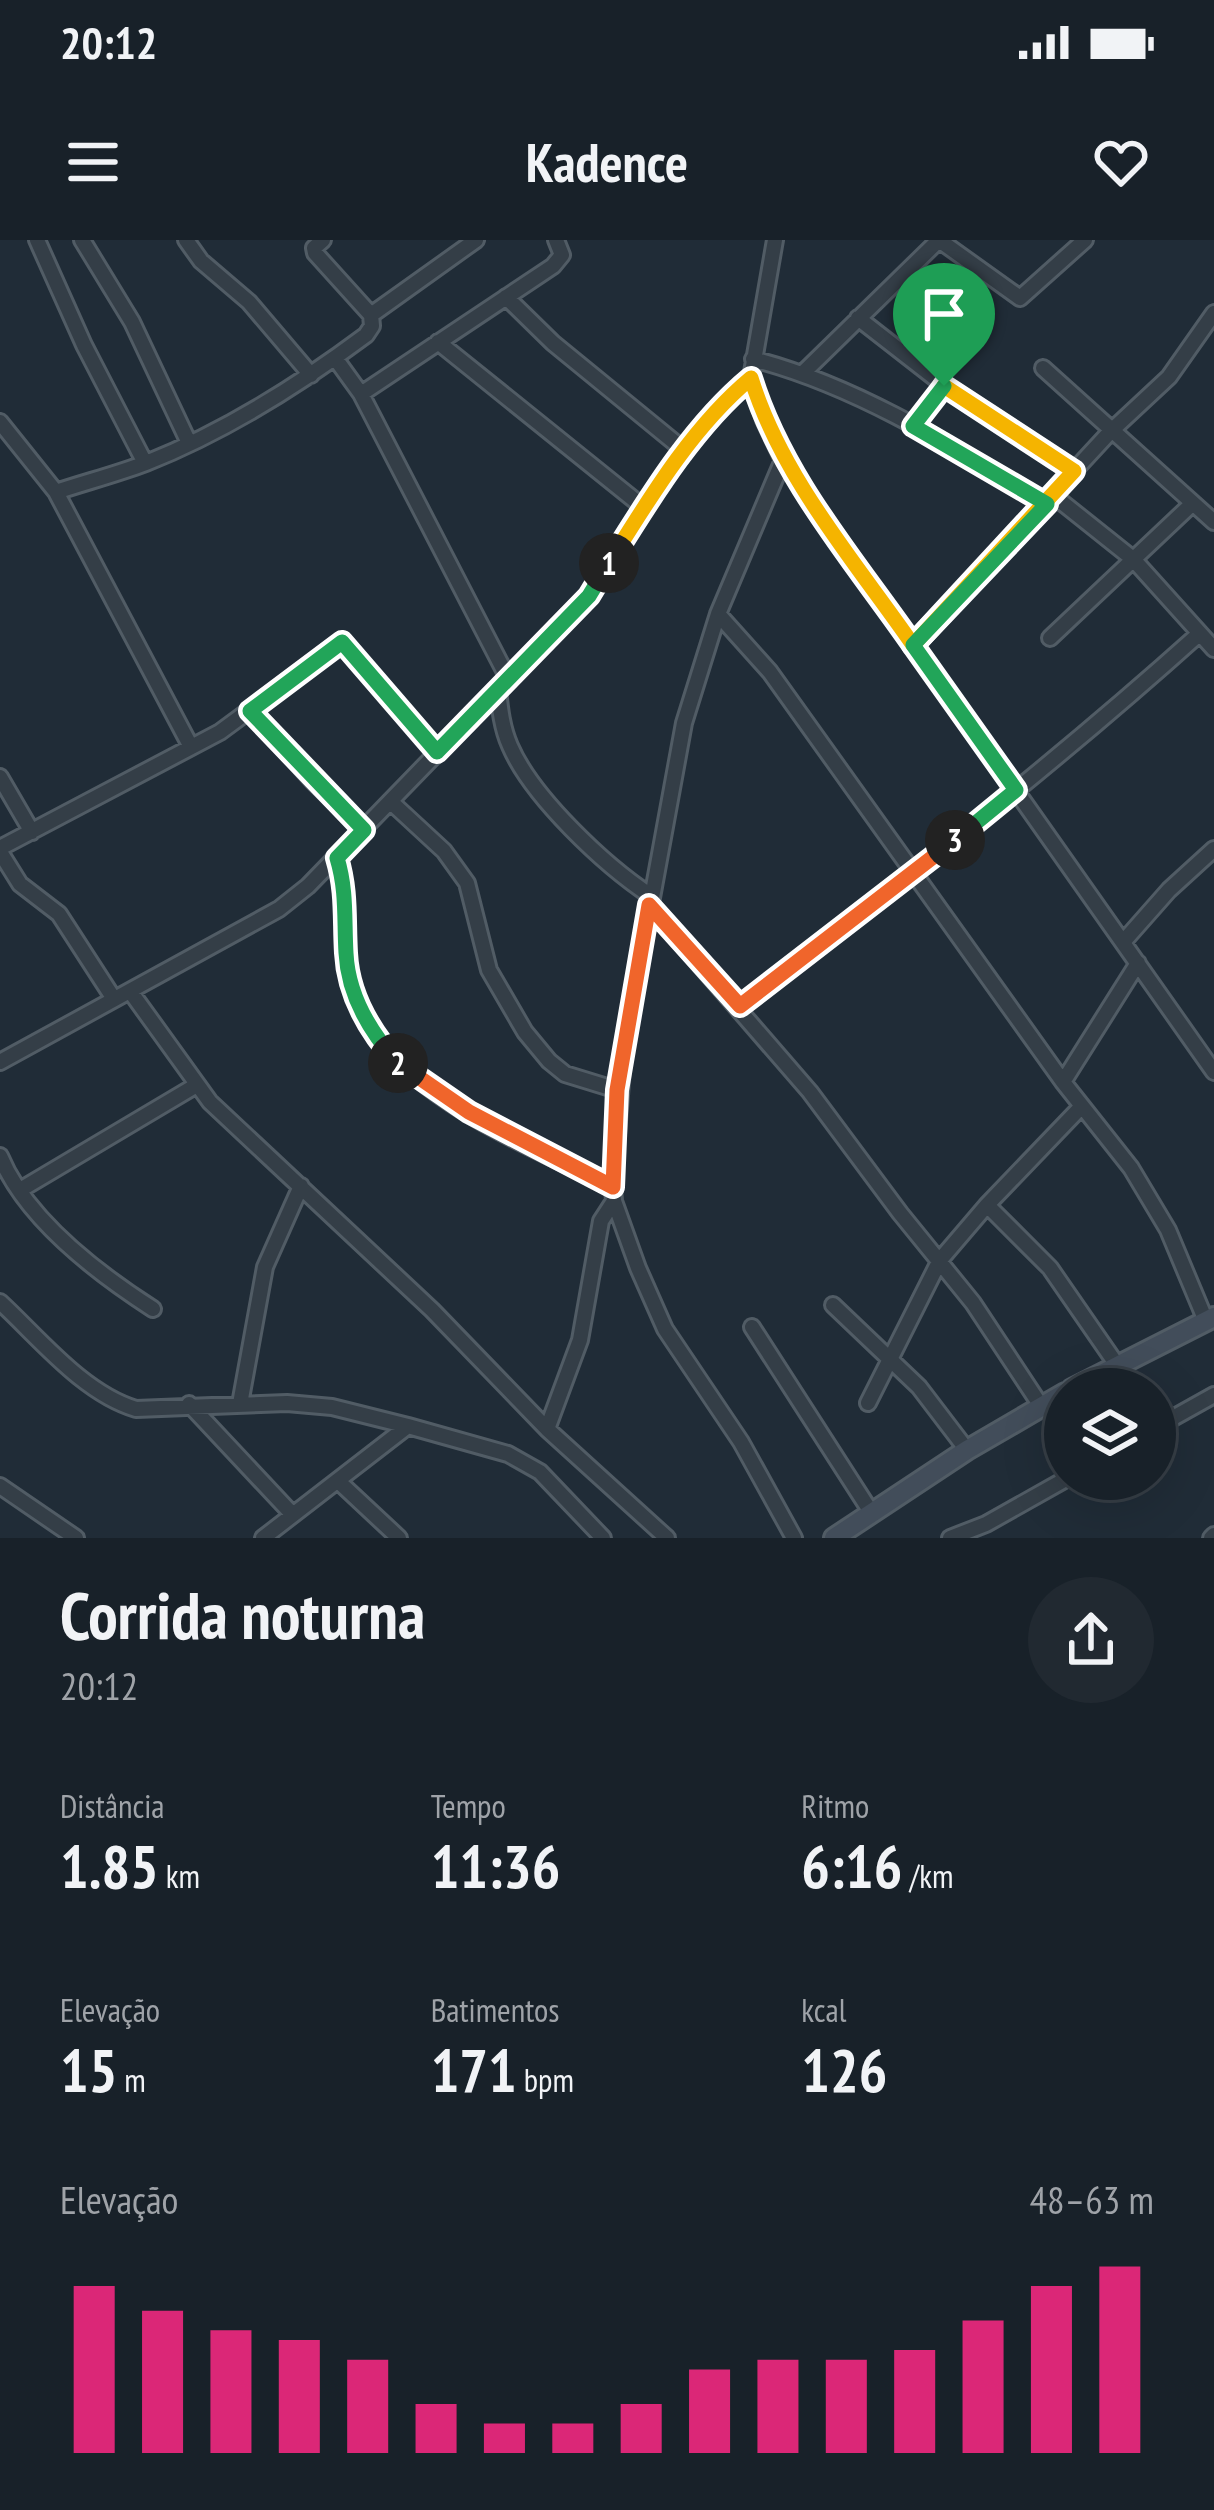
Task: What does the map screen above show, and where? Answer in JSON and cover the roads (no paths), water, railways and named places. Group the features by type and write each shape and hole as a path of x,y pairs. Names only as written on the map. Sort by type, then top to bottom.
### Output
{"street":[{"path":"37,240 145,463"},
{"path":"82,240 132,322 189,442"},
{"path":"186,240 201,261 249,302 311,375"},
{"path":"56,492 145,463 189,442 311,375 370,331 371,315 315,253 322,240"},
{"path":"371,315 476,240"},
{"path":"361,394 559,260 561,247 556,240"},
{"path":"804,372 939,240 1020,298 1077,242"},
{"path":"772,241 751,378 783,460 1214,1072"},
{"path":"506,297 685,451"},
{"path":"913,645 1110,432 1168,377 1214,313"},
{"path":"858,318 944,386 1074,471"},
{"path":"438,341 643,507"},
{"path":"335,358 361,394 503,685 510,747 525,771 589,848 650,901 810,1092 940,1260 1041,1406"},
{"path":"753,359 804,372 1051,500 1133,559 1214,649"},
{"path":"1043,368 1110,432 1207,510 1133,559 1050,638"},
{"path":"0,1062 278,909 337,858 589,596 643,507 733,393 751,378"},
{"path":"913,426 944,386"},
{"path":"0,422 56,492 191,747"},
{"path":"783,460 718,614 684,723 617,1090 614,1194 665,1329 741,1442 794,1538"},
{"path":"718,614 770,672 1063,1082 1131,1168 1168,1229 1210,1319 1111,1368"},
{"path":"740,1006 913,874 1105,718 1199,634"},
{"path":"115,999 59,914 20,884 0,850 191,747 250,711 342,642 437,752"},
{"path":"250,711 364,830"},
{"path":"0,777 32,832"},
{"path":"391,802 443,851 467,883 490,970 525,1031 565,1073 617,1090"},
{"path":"1124,941 1214,849"},
{"path":"337,858 347,904 350,983 381,1045 402,1068 451,1101 614,1194"},
{"path":"1063,1082 1138,963"},
{"path":"130,992 195,1086 431,1310 547,1429 667,1538"},
{"path":"20,1190 195,1086"},
{"path":"868,1402 940,1260 1082,1106"},
{"path":"0,1156 20,1190 67,1245 153,1309"},
{"path":"240,1404 265,1267 301,1186"},
{"path":"547,1429 580,1340 601,1221 614,1194"},
{"path":"987,1205 1067,1288 1117,1365"},
{"path":"0,1302 116,1403 136,1408 189,1404 332,1407 408,1426 508,1454 540,1472 603,1538"},
{"path":"833,1304 919,1387 967,1450"},
{"path":"752,1327 871,1512"},
{"path":"1176,1417 1210,1402"},
{"path":"189,1404 292,1515"},
{"path":"834,1538 1044,1404"},
{"path":"263,1538 408,1426"},
{"path":"338,1481 399,1538"},
{"path":"0,1486 76,1538"},
{"path":"950,1538 1044,1491"}]}
